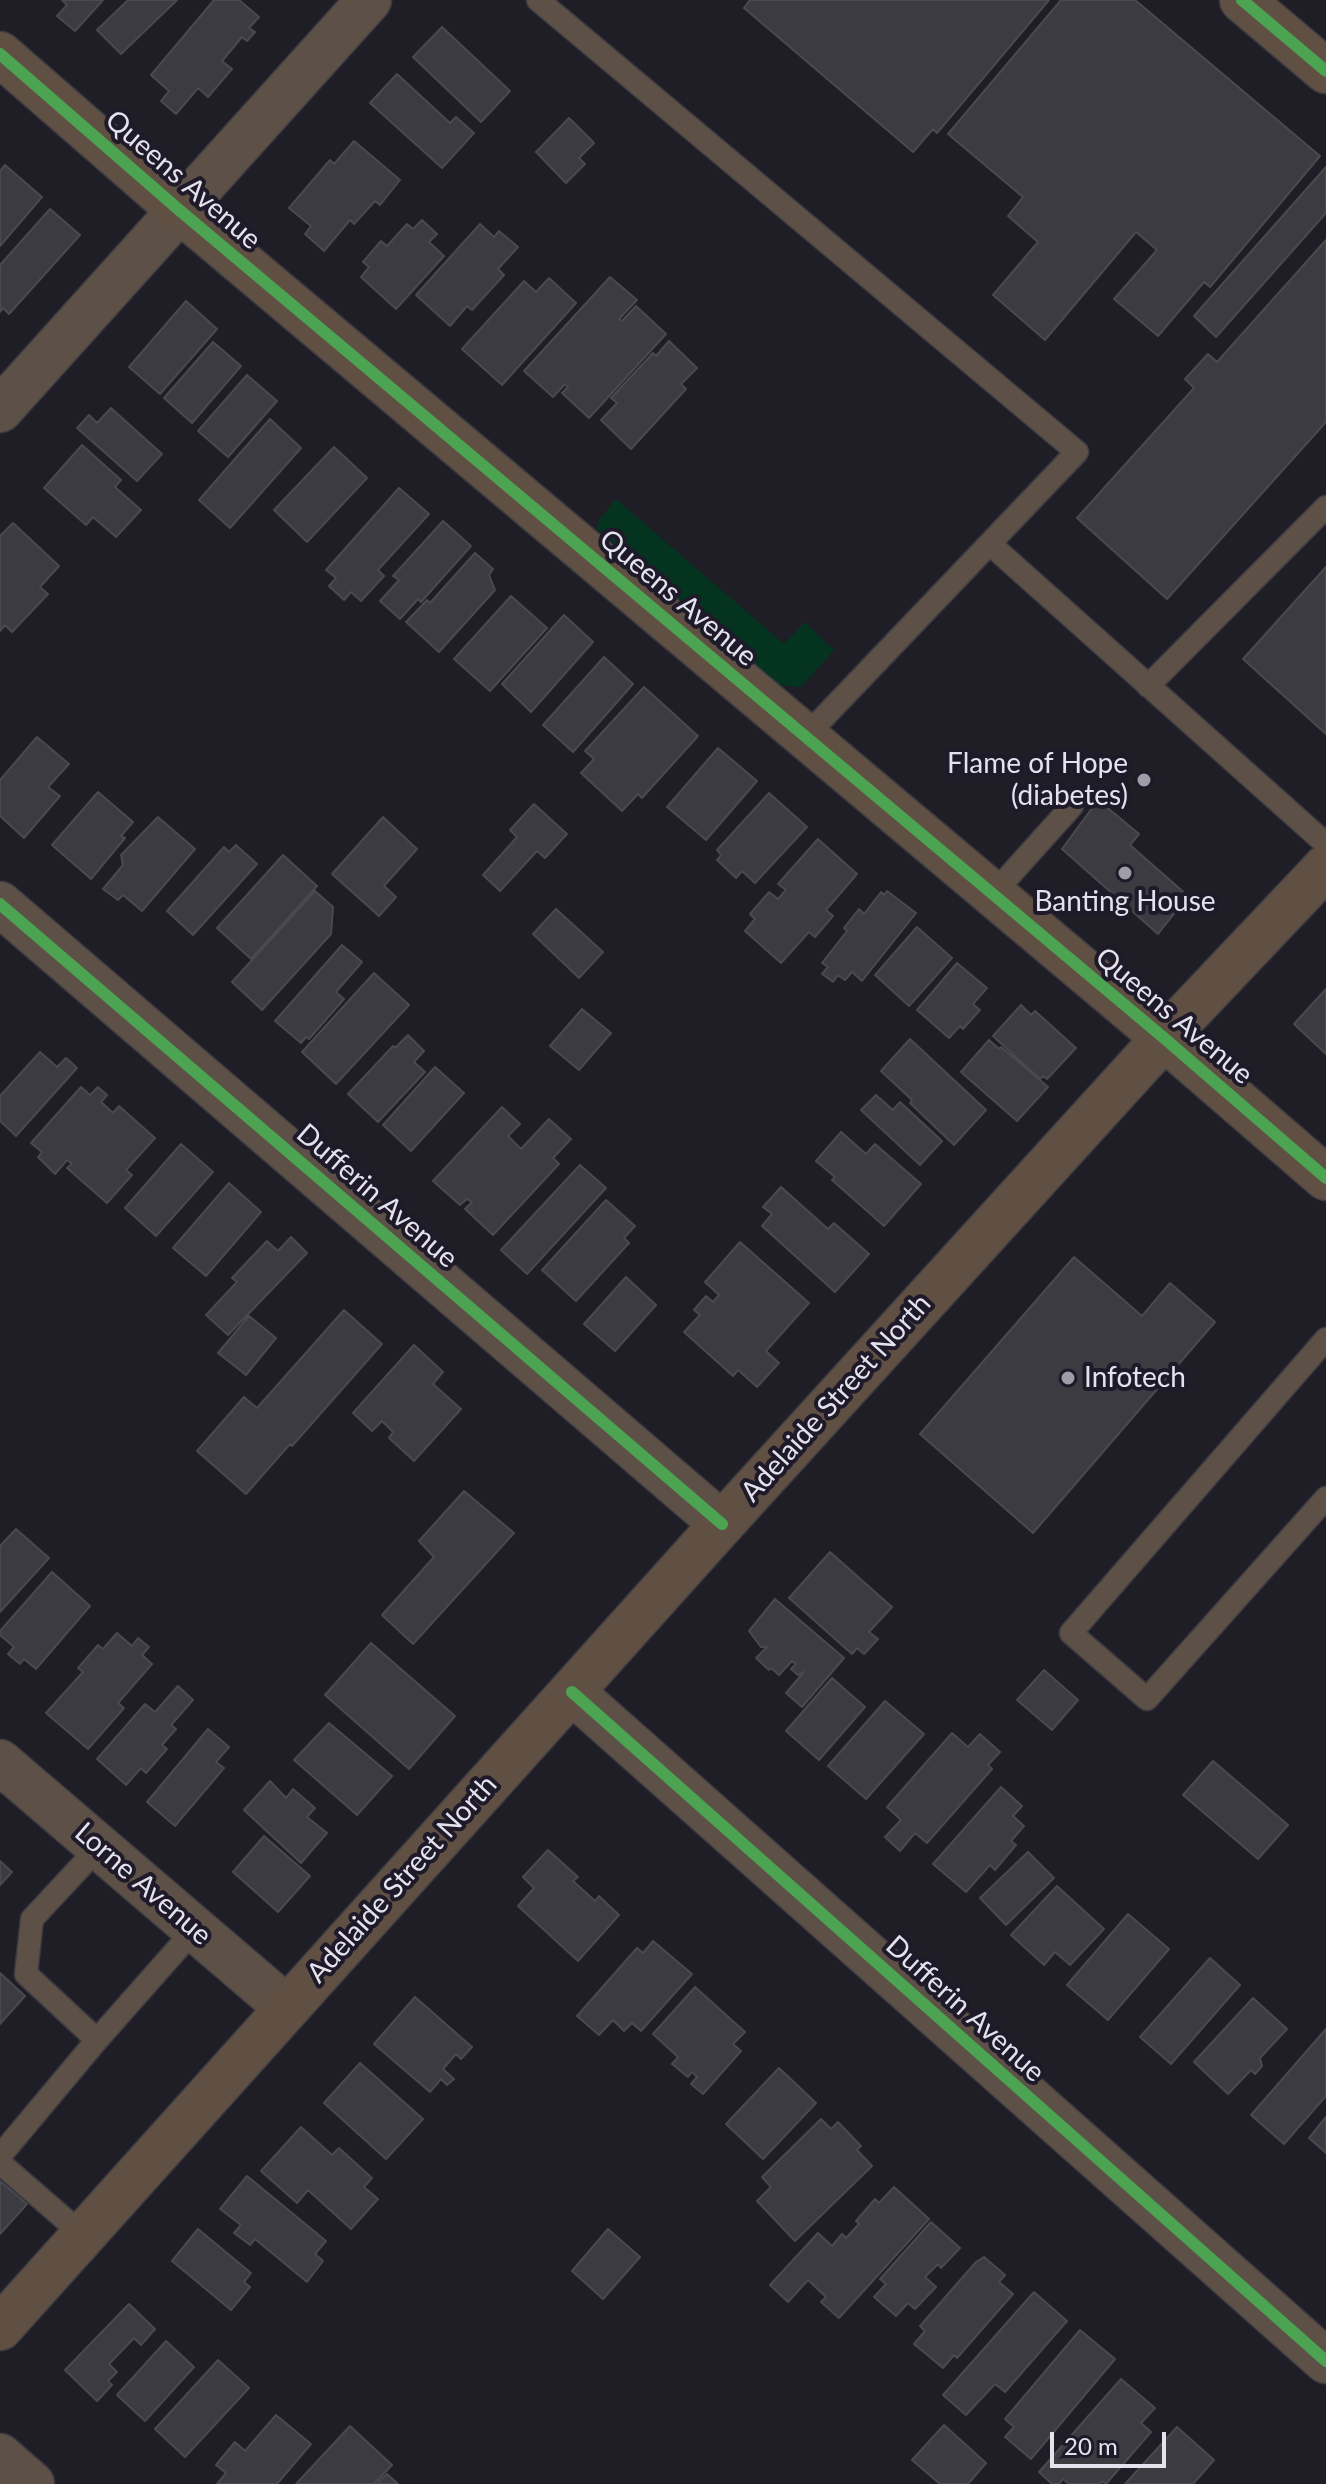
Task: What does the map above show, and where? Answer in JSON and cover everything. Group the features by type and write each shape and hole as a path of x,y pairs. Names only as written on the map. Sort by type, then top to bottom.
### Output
{"main road":[{"path":"1242,0 1326,71"},
{"name":"Queens Avenue","path":"0,54 178,209 1164,1038 1326,1178"},
{"name":"Adelaide Street North","path":"0,2328 722,1524 1164,1038 1326,867"}],"street":[{"path":"0,410 369,0"},
{"name":"Dufferin Avenue","path":"0,904 722,1524"},
{"name":"Dufferin Avenue","path":"572,1692 1326,2361"},
{"name":"Lorne Avenue","path":"0,1762 286,2007"},
{"path":"0,2456 32,2484"}],"lane":[{"path":"538,0 1077,452 806,736"},
{"path":"1148,686 1326,507"},
{"path":"990,544 1326,844"},
{"path":"993,894 1072,806"},
{"path":"1326,1339 1071,1633 1147,1699 1326,1498"},
{"path":"97,2040 26,1974 32,1919 99,1847"},
{"path":"0,2156 195,1929"},
{"path":"0,2163 83,2235"}],"green space":[{"path":"616,499 784,644 805,622 834,650 801,687 776,685 596,528"}],"building":[{"path":"62,0 103,0 75,31 57,16 67,5"},
{"path":"128,0 177,0 121,54 97,30"},
{"path":"214,0 239,0 259,17 249,28 255,32 247,41 242,37 222,61 232,69 208,97 198,88 176,114 161,101 169,91 151,75"},
{"path":"750,0 1049,0 937,133 933,129 913,152 744,8"},
{"path":"1061,0 1135,0 1320,156 1210,287 1204,282 1158,336 1114,299 1157,250 1136,232 1045,340 993,295 1038,242 1008,216 1023,197 948,134"},
{"path":"442,27 510,91 481,122 413,57"},
{"path":"397,74 450,123 456,117 474,133 442,168 370,103"},
{"path":"569,118 594,143 579,158 585,164 566,183 536,152"},
{"path":"354,141 400,180 380,205 375,201 354,224 350,220 324,251 305,234 311,226 289,208 330,160 334,164"},
{"path":"5,165 42,197 0,246 0,171"},
{"path":"1326,167 1326,213 1216,337 1194,316"},
{"path":"50,209 80,235 9,314 3,308 0,312 0,265"},
{"path":"422,220 437,234 429,242 444,256 396,309 361,277 369,267 363,262 381,241 387,246 407,224 413,229"},
{"path":"480,224 494,237 499,231 518,247 498,269 504,275 472,310 467,306 450,326 416,295"},
{"path":"1326,240 1326,422 1167,599 1077,518 1194,388 1185,379 1208,354 1217,362"},
{"path":"610,277 637,300 619,319 622,321 636,306 666,334 589,418 562,393 568,387 565,384 553,397 524,371"},
{"path":"549,278 576,303 502,385 462,349 524,281 536,292"},
{"path":"186,301 217,329 160,394 129,367"},
{"path":"669,341 697,368 681,384 686,389 631,449 601,420 617,403 611,398 653,353 656,356"},
{"path":"213,342 241,366 192,423 164,398"},
{"path":"247,375 277,401 228,457 198,431"},
{"path":"111,408 162,454 137,481 77,428 89,415 97,423"},
{"path":"270,419 301,448 230,528 199,500"},
{"path":"82,445 121,480 115,487 141,510 116,537 93,517 86,525 44,488"},
{"path":"334,447 367,478 307,542 274,510"},
{"path":"399,488 429,514 378,570 384,576 361,601 351,592 344,600 329,586 336,578 326,570"},
{"path":"443,521 471,546 421,602 418,599 400,619 380,601 399,580 393,576"},
{"path":"13,523 59,566 40,587 48,594 12,632 5,625 0,631 0,536"},
{"path":"475,553 493,569 489,575 495,590 439,652 406,622 427,600 430,603"},
{"path":"1326,567 1326,734 1243,659"},
{"path":"511,596 547,628 490,691 454,659"},
{"path":"564,615 593,642 531,712 502,684"},
{"path":"604,657 633,684 573,752 543,725"},
{"path":"644,687 698,736 642,798 638,794 622,811 581,773 594,759 585,751"},
{"path":"37,737 69,764 48,787 60,796 24,838 0,816 0,780"},
{"path":"718,748 757,781 706,840 667,807"},
{"path":"98,792 133,822 121,836 125,838 91,879 52,845"},
{"path":"769,793 807,827 755,883 742,871 736,878 717,860 721,855 717,850"},
{"name":"Banting House","path":"1098,800 1139,834 1130,845 1188,896 1158,934 1062,849"},
{"path":"534,804 567,834 545,858 537,851 500,891 483,875 517,837 510,830"},
{"path":"158,817 195,849 142,911 123,895 118,900 103,889 123,865 121,855"},
{"path":"383,817 417,849 384,886 396,897 379,916 332,874"},
{"path":"818,839 857,874 826,910 833,916 815,937 809,932 781,963 745,931 755,919 750,914 769,892 778,899 786,890 778,884"},
{"path":"236,845 257,864 193,935 167,911 224,847 229,852"},
{"path":"283,855 317,886 251,959 217,928"},
{"path":"315,891 333,907 331,934 262,1010 232,982"},
{"path":"887,891 916,913 862,981 852,972 845,980 838,975 833,982 822,974 828,967 822,963 847,931 844,928 859,909 864,914 881,892 884,895"},
{"path":"556,909 603,952 579,978 533,934"},
{"path":"917,927 952,958 909,1006 875,975"},
{"path":"342,945 362,962 336,992 344,999 309,1039 306,1037 301,1043 275,1021"},
{"path":"957,963 987,988 973,1004 980,1010 963,1029 960,1026 949,1038 917,1010"},
{"path":"374,973 409,1005 336,1084 302,1052"},
{"path":"1326,989 1326,1054 1294,1024"},
{"path":"1021,1005 1031,1015 1035,1011 1076,1048 1047,1079 1043,1076 1040,1079 993,1036"},
{"path":"582,1009 611,1033 579,1070 550,1046"},
{"path":"408,1035 424,1051 414,1062 425,1072 378,1122 348,1094 393,1046 395,1048"},
{"path":"910,1039 986,1110 954,1145 881,1071"},
{"path":"989,1040 1048,1087 1017,1121 961,1072"},
{"path":"40,1052 57,1067 66,1058 77,1068 16,1136 0,1121 0,1096"},
{"path":"435,1067 464,1093 411,1151 383,1125"},
{"path":"81,1087 90,1095 98,1087 107,1095 101,1102 113,1113 119,1106 155,1138 126,1170 132,1175 107,1203 67,1168 72,1164 67,1160 55,1174 38,1157 42,1152 31,1143"},
{"path":"876,1095 893,1110 900,1102 942,1141 920,1165 861,1110"},
{"path":"502,1107 520,1124 508,1136 521,1149 549,1119 571,1139 553,1158 559,1164 493,1235 465,1209 472,1202 467,1199 460,1205 433,1181"},
{"path":"841,1132 866,1154 875,1144 921,1184 884,1226 832,1180 835,1177 816,1161"},
{"path":"181,1144 213,1172 156,1236 125,1208"},
{"path":"580,1165 606,1188 527,1274 501,1250"},
{"path":"229,1183 261,1212 206,1276 173,1248"},
{"path":"781,1187 828,1229 834,1223 869,1254 835,1292 762,1226 772,1214 763,1207"},
{"path":"606,1200 635,1226 624,1238 629,1243 576,1301 542,1270"},
{"path":"291,1237 307,1253 228,1335 206,1315 237,1282 232,1278 267,1241 278,1251"},
{"path":"740,1242 809,1303 766,1351 779,1363 757,1387 738,1370 733,1376 684,1332 700,1315 694,1310 706,1296 713,1302 719,1295 705,1282"},
{"name":"Infotech","path":"1074,1257 1142,1316 1170,1283 1215,1322 1033,1533 920,1434"},
{"path":"626,1277 656,1305 615,1351 584,1324"},
{"path":"344,1310 382,1344 246,1494 197,1451 244,1397 257,1408"},
{"path":"249,1316 276,1338 246,1375 218,1353"},
{"path":"414,1345 443,1372 433,1384 461,1409 414,1461 389,1438 393,1432 382,1421 372,1431 353,1413"},
{"path":"464,1491 514,1533 413,1644 382,1615 434,1557 419,1541"},
{"path":"16,1529 49,1558 0,1612 0,1546"},
{"path":"830,1552 892,1607 869,1632 878,1639 864,1654 857,1648 852,1654 789,1598"},
{"path":"52,1572 90,1606 36,1669 24,1659 20,1664 8,1654 14,1647 0,1635 0,1631"},
{"path":"775,1599 844,1658 802,1707 786,1693 804,1672 798,1675 791,1669 796,1664 792,1661 779,1675 771,1668 769,1670 756,1658 767,1647 761,1647 749,1631"},
{"path":"117,1633 132,1646 138,1638 149,1647 142,1655 152,1664 118,1703 124,1708 88,1749 46,1713 83,1672 78,1668 98,1645 103,1649"},
{"path":"371,1643 455,1716 409,1769 325,1695"},
{"path":"1044,1670 1078,1700 1052,1730 1017,1700"},
{"path":"832,1678 865,1707 819,1760 786,1731"},
{"path":"178,1686 193,1700 171,1725 176,1729 162,1745 167,1749 146,1773 141,1768 126,1785 97,1759 145,1704 155,1712"},
{"path":"885,1701 924,1734 866,1799 828,1766"},
{"path":"329,1723 392,1776 357,1815 294,1760"},
{"path":"208,1729 229,1747 216,1762 224,1768 175,1826 147,1802"},
{"path":"952,1733 968,1747 980,1734 1000,1752 988,1765 992,1769 927,1843 915,1833 900,1851 885,1837 901,1820 887,1807"},
{"path":"1213,1761 1288,1825 1258,1859 1183,1795"},
{"path":"270,1781 286,1798 293,1789 315,1808 307,1817 327,1833 301,1863 244,1810"},
{"path":"1001,1787 1022,1806 1013,1816 1024,1826 1011,1841 1016,1845 995,1870 990,1865 966,1892 933,1864"},
{"path":"264,1836 310,1876 278,1912 233,1872"},
{"path":"548,1850 578,1877 573,1881 595,1901 599,1896 619,1915 578,1961 518,1906 534,1888 523,1877"},
{"path":"1028,1852 1054,1878 1006,1925 980,1898"},
{"path":"0,1861 12,1872 0,1885"},
{"path":"1057,1886 1104,1929 1070,1965 1055,1952 1044,1965 1011,1935"},
{"path":"1128,1914 1169,1949 1108,2020 1067,1985"},
{"path":"653,1941 692,1974 641,2031 632,2023 624,2031 613,2020 599,2035 577,2016 637,1948 643,1953"},
{"path":"1210,1958 1240,1985 1171,2064 1140,2037"},
{"path":"0,1973 25,1996 0,2024"},
{"path":"695,1987 745,2032 733,2044 741,2051 703,2094 691,2084 697,2077 692,2072 688,2077 672,2064 678,2057 653,2034"},
{"path":"415,1997 472,2047 461,2059 456,2054 443,2069 454,2079 447,2085 441,2079 430,2092 374,2044"},
{"path":"1253,1998 1287,2029 1260,2058 1262,2066 1255,2074 1251,2070 1228,2094 1194,2062"},
{"path":"1326,2029 1326,2096 1284,2144 1251,2115"},
{"path":"360,2063 423,2119 386,2159 324,2103"},
{"path":"779,2068 816,2103 763,2159 726,2124"},
{"path":"1326,2117 1326,2153 1309,2138"},
{"path":"821,2119 831,2129 838,2122 861,2146 857,2150 872,2166 795,2241 757,2201 771,2187 762,2177"},
{"path":"301,2127 332,2155 339,2148 372,2178 364,2187 378,2199 351,2229 308,2190 297,2203 261,2171"},
{"path":"247,2176 326,2241 315,2254 323,2261 307,2282 255,2239 250,2245 234,2233 241,2225 220,2209"},
{"path":"0,2181 27,2204 0,2234"},
{"path":"894,2187 929,2219 839,2318 821,2302 826,2297 808,2280 788,2302 770,2285 818,2233 832,2246 842,2234 846,2238 875,2199 879,2203"},
{"path":"931,2222 960,2248 941,2268 938,2264 925,2277 936,2287 915,2309 908,2303 896,2316 874,2297 886,2284 880,2279"},
{"path":"198,2229 251,2273 244,2282 250,2287 231,2310 172,2261"},
{"path":"608,2229 640,2257 603,2299 572,2271"},
{"path":"984,2257 1005,2275 999,2282 1013,2294 957,2358 954,2355 943,2368 914,2344 925,2331 920,2326 976,2262"},
{"path":"1034,2292 1067,2321 1005,2392 995,2384 966,2415 943,2395"},
{"path":"129,2304 155,2329 141,2345 134,2338 109,2364 117,2372 108,2381 112,2385 97,2401 65,2370"},
{"path":"1080,2330 1115,2359 1031,2459 1005,2437 1014,2427 1005,2419"},
{"path":"166,2341 194,2367 145,2421 117,2395"},
{"path":"218,2360 249,2388 185,2457 155,2429"},
{"path":"1121,2379 1155,2408 1141,2423 1151,2432 1106,2484 1102,2481 1100,2484 1069,2484 1063,2479 1059,2484 1052,2484 1039,2472"},
{"path":"276,2415 311,2444 277,2484 217,2484 226,2473 216,2465 235,2442 245,2451"},
{"path":"944,2425 986,2463 968,2484 940,2484 912,2460"},
{"path":"350,2426 392,2465 374,2484 296,2484"},
{"path":"1177,2427 1214,2460 1193,2484 1125,2484"},
{"path":"387,2474 398,2484 377,2484"}],"cycle path":[{"path":"1242,0 1326,71"},
{"path":"0,54 178,209 1164,1038 1326,1178"},
{"path":"0,904 722,1524"},
{"path":"572,1692 1326,2361"}],"place":[{"name":"Flame of Hope (diabetes)","path":"1144,780"},
{"name":"Banting House","path":"1125,873"},
{"name":"Infotech","path":"1068,1378"}]}
